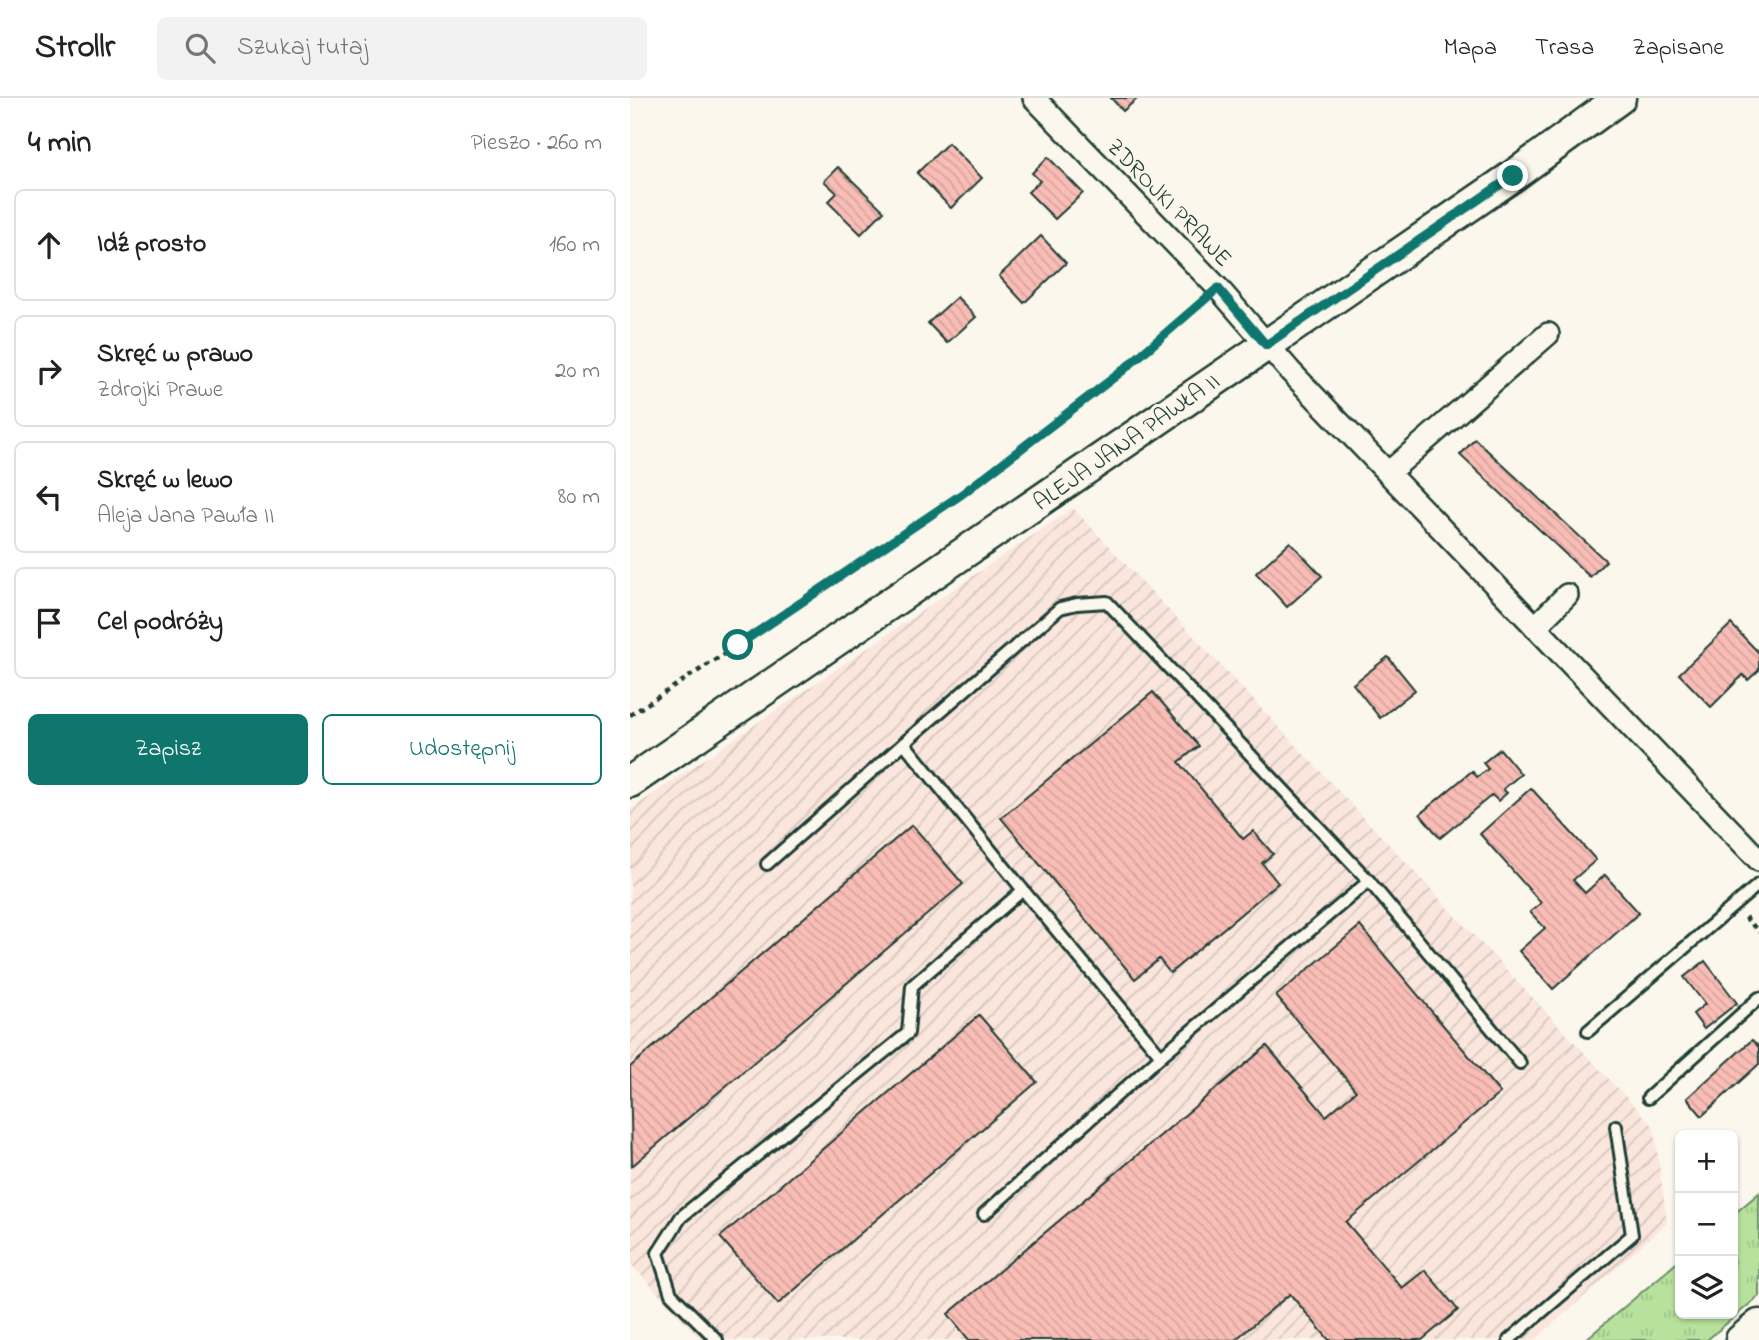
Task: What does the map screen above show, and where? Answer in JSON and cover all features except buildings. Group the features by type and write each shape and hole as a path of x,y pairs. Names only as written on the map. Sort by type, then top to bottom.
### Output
{"main road":[{"name":"ALEJA JANA PAWŁA II","path":"630,782 1513,176 1620,98"},
{"path":"1741,1340 1759,1325"}],"street":[{"name":"ZDROJKI PRAWE","path":"1034,98 1218,288 1266,345 1759,860"},
{"path":"1388,473 1548,334"},
{"path":"1535,627 1567,595"}],"lane":[{"path":"767,864 1059,608 1107,602 1369,881 1520,1063"},
{"path":"904,743 1161,1056"},
{"path":"984,1214 1161,1056 1369,881"},
{"path":"1588,1031 1759,884"},
{"path":"717,1340 671,1294 658,1253 681,1217 908,1033 912,986 1023,890"},
{"path":"1647,1098 1759,998"},
{"path":"1509,1340 1632,1235 1616,1126"}],"path":[{"path":"630,715 962,494 1121,372 1218,288"}],"shaded area":[{"path":"1073,508 1654,1127 1667,1223 1535,1340 701,1340 630,1263 630,810"}],"green space":[{"path":"1759,1193 1759,1296 1738,1314 1738,1256 1738,1211"},
{"path":"1675,1264 1675,1319 1732,1319 1707,1340 1585,1340"}],"route":[{"path":"738,645 962,494 1121,372 1218,288 1266,345 1513,176"}]}
